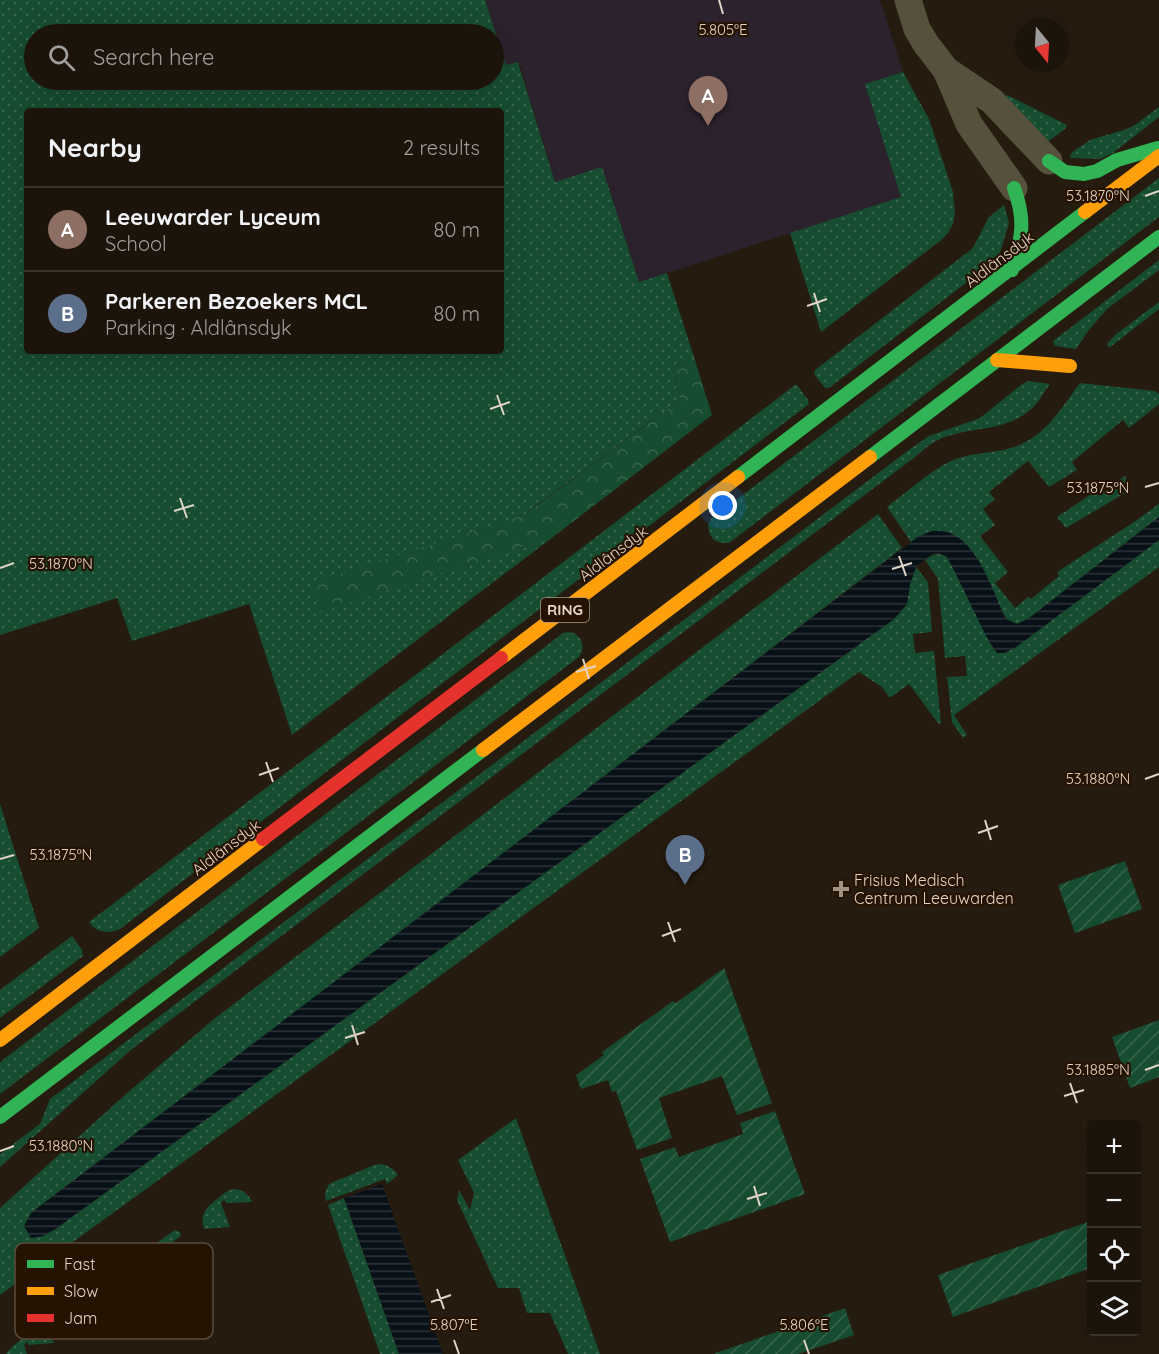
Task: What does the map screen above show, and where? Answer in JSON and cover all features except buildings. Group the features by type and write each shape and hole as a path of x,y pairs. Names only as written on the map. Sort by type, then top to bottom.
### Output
{"main road":[{"path":"1049,161 1055,167 1070,174 1086,174 1094,173 1115,161 1159,148"},
{"name":"Aldlânsdyk","path":"0,1041 1159,156"},
{"path":"1012,270 1022,238 1023,218 1014,188"},
{"path":"0,1117 1159,237"},
{"path":"998,360 1070,366"}],"street":[{"path":"908,0 917,29 946,70 969,124 1014,188"},
{"path":"946,70 992,101 1049,161"}],"shaded area":[{"path":"485,0 880,0 903,72 865,84 902,197 639,282 602,168 555,182 519,62 506,65 504,24 493,24"},
{"path":"1159,517 1159,540 1016,647 1004,653 997,653 988,640 946,556 939,553 932,554 916,567 910,584 907,604 894,619 54,1230 43,1236 31,1238 24,1226 31,1213 919,536 932,531 947,532 960,538 980,562 1006,619 1017,624 1028,619"},
{"path":"382,1184 443,1354 399,1354 344,1198"}],"green space":[{"path":"0,0 485,0 493,24 24,24 24,90 504,90 504,59 506,65 518,62 555,182 602,167 639,282 667,273 694,357 673,368 680,400 526,513 544,508 553,537 292,735 249,604 132,641 117,598 0,635"},
{"path":"903,72 929,119 953,192 955,214 953,224 940,241 821,332 790,233 901,197 865,84"},
{"path":"1007,95 1067,125 1065,129 1046,143 1005,97"},
{"path":"1159,107 1159,117 1113,153 1100,159 1070,158 1071,153 1090,140 1135,125"},
{"path":"1159,178 1159,217 729,543 714,540 708,525 711,519"},
{"path":"1004,205 1009,223 1000,253 988,266 829,388 825,388 814,374 815,370 973,248 989,217"},
{"path":"1159,260 1159,270 1107,309 1076,349 1055,346 1053,341"},
{"path":"1159,302 1159,309 1109,348 1107,344 1115,335"},
{"path":"694,357 712,415 553,537 319,613 312,583 524,515 680,400 673,368"},
{"path":"1028,381 1050,384 1037,403 1026,413 1002,425 951,435 929,446 132,1049 0,1167 0,1154 40,1124 50,1099 906,452 929,436 980,418"},
{"path":"1080,383 1155,391 1159,394 1159,404 1129,428 1123,420 1072,462 1077,470 1049,487 1028,461 989,492 995,499 983,509 995,525 980,536 1008,572 995,583 1015,608 1028,597 1031,599 1059,576 1057,572 1159,504 1159,517 1028,619 1017,624 1006,619 986,577 919,536 911,542 887,507 927,476 951,461 1012,447 1036,435 1054,418"},
{"path":"795,385 809,404 120,929 103,932 89,922 410,679"},
{"path":"1125,476 1127,481 1125,493 1066,528 1057,517 1093,493 1097,495 1101,493"},
{"path":"878,514 902,548 31,1213 54,1230 894,619 907,604 910,584 916,567 928,582 932,632 913,634 915,653 934,651 941,724 909,684 889,697 882,687 859,672 72,1243 15,1243 15,1284 0,1295 0,1208 126,1094 214,1019"},
{"path":"1159,540 1159,567 954,715 967,735 963,738 952,722 947,677 967,676 965,656 945,658 938,579 925,560 935,554 946,556 1004,653 1016,647"},
{"path":"569,632 577,635 582,642 579,657 0,1094 0,1063 4,1059 563,633"},
{"path":"0,804 39,928 0,957"},
{"path":"1125,861 1142,909 1075,933 1058,885"},
{"path":"72,936 82,950 83,956 0,1018 0,990"},
{"path":"724,968 772,1103 737,1115 722,1076 659,1098 672,1138 637,1150 616,1091 612,1092 608,1080 581,1089 576,1075 604,1055 602,1052"},
{"path":"1159,1020 1159,1077 1130,1088 1112,1037"},
{"path":"775,1111 805,1194 670,1242 640,1159 675,1147 679,1157 743,1134 740,1123"},
{"path":"516,1118 600,1354 568,1354 550,1313 527,1313 519,1288 498,1288 457,1200 459,1190 470,1210 474,1193 458,1160"},
{"path":"381,1164 391,1168 398,1175 387,1184 385,1179 326,1201 325,1193 329,1184"},
{"path":"233,1189 244,1192 252,1202 226,1203 224,1200 221,1203 230,1227 204,1229 203,1216 206,1209 224,1193"},
{"path":"344,1198 399,1354 380,1354 328,1205"},
{"path":"1087,1222 1087,1269 953,1317 938,1275"},
{"path":"175,1230 180,1232 181,1236 171,1243 156,1243"},
{"path":"845,1308 854,1335 798,1354 713,1354"},
{"path":"52,1339 54,1343 29,1345 27,1342 24,1345 27,1354 6,1354 21,1340"}],"traffic: fast":[{"path":"1049,161 1065,172 1084,174 1097,171 1117,160 1158,148"},
{"path":"1012,270 1021,229 1020,210 1014,188"},
{"path":"738,477 1085,212"},
{"path":"870,457 1159,237"},
{"path":"0,1117 483,750"}],"traffic: slow":[{"path":"1085,212 1159,156"},
{"path":"997,360 1070,366"},
{"path":"483,750 870,457"},
{"path":"501,658 738,477"},
{"path":"0,1040 263,839"}],"traffic: jam":[{"path":"263,839 501,658"}],"place":[{"name":"Leeuwarder Lyceum","path":"708,126"},
{"name":"Parkeren Bezoekers MCL","path":"685,885"},
{"name":"Frisius Medisch Centrum Leeuwarden","path":"841,889"}]}
